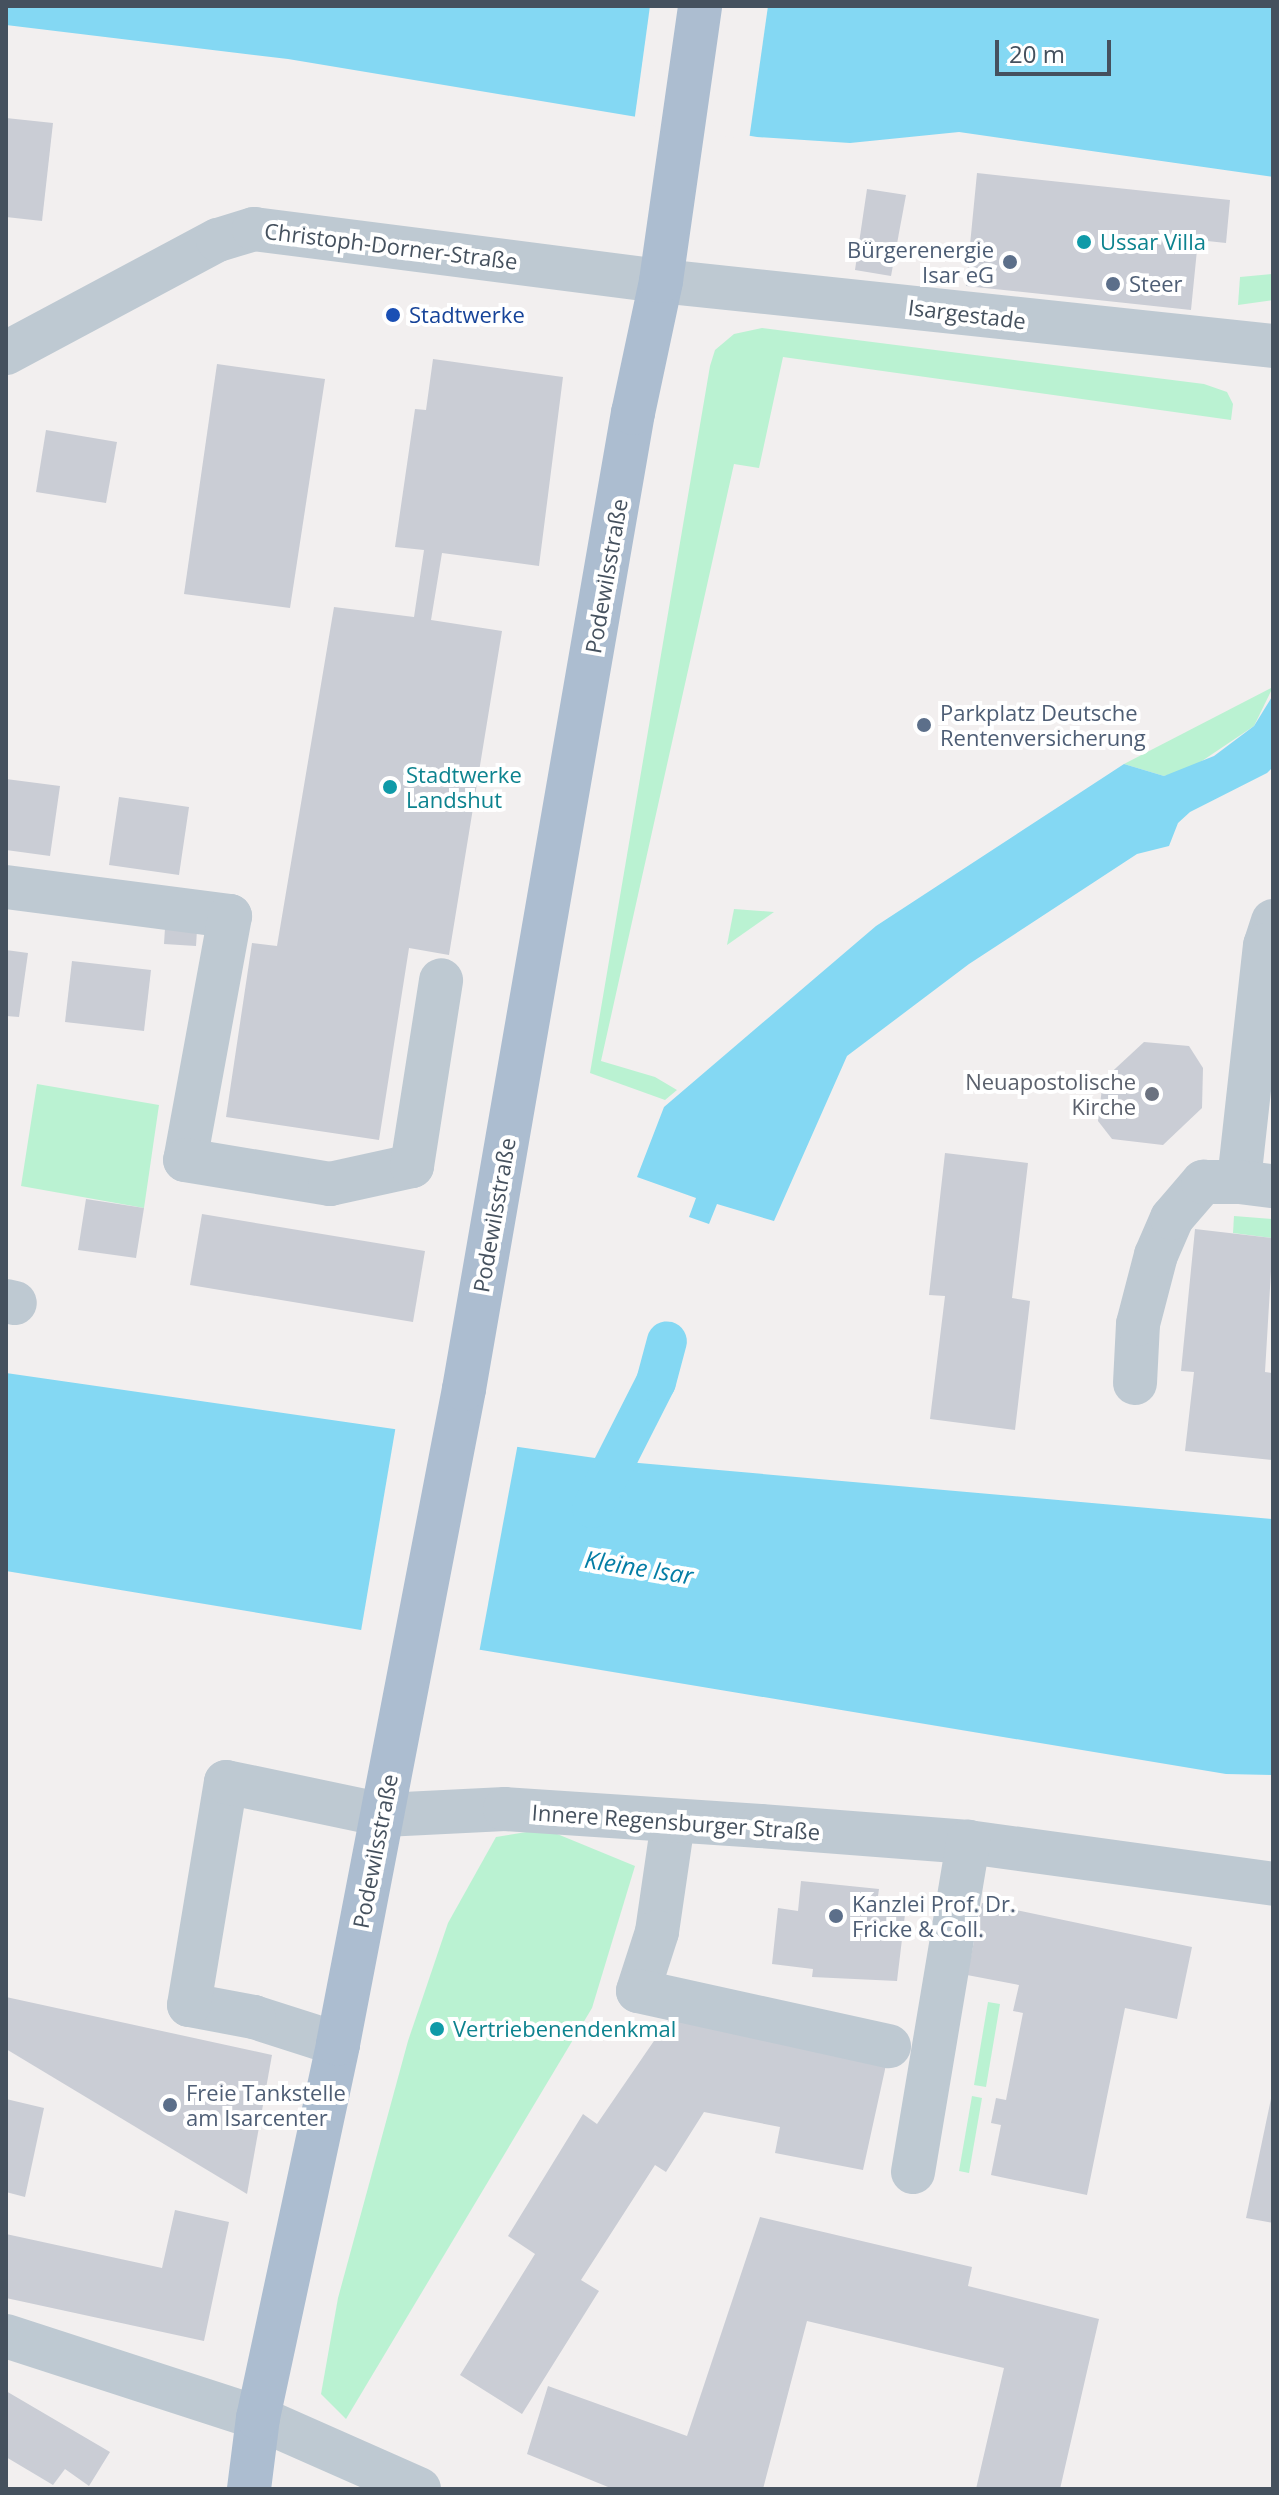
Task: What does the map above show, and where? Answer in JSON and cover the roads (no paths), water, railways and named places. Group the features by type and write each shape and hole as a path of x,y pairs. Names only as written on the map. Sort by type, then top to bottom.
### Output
{"main road":[{"name":"Podewilsstraße","path":"249,2489 258,2418 384,1815 464,1389 633,413 661,281 700,6"}],"street":[{"name":"Christoph-Dorner-Straße","path":"6,353 218,240 254,229 661,281"},
{"name":"Isargestade","path":"661,281 1273,346"},
{"path":"6,887 230,916 185,1160 330,1184 412,1166 441,980"},
{"path":"1135,1383 1138,1324 1156,1255 1172,1218 1203,1182 1256,1184 1265,945 1273,921"},
{"name":"Innere Regensburger Straße","path":"338,2044 254,2017 189,2005 226,1782 384,1815 492,1809 968,1842 1273,1884"},
{"path":"673,1822 657,1932 638,1991 889,2046"},
{"path":"913,2172 968,1842"},
{"path":"6,2336 258,2418 419,2489"}],"water":[{"path":"6,6 1273,6 1273,177 959,132 850,143 757,137 288,59 6,25"},
{"path":"1273,695 1273,767 1267,773 1190,812 1178,823 1169,846 1137,854 969,964 847,1056 774,1221 717,1204 709,1224 689,1217 696,1198 637,1177 664,1107 876,926 1124,764 1164,776 1214,756 1254,726"},
{"name":"Kleine Isar","path":"6,1373 616,1461 1273,1519 1273,1775 1226,1774 6,1571"}],"waterway":[{"path":"592,1508 656,1382 667,1341"}],"place":[{"name":"Ussar Villa","path":"1084,242"},
{"name":"Bürgerenergie Isar eG","path":"1010,262"},
{"name":"Steer","path":"1113,284"},
{"name":"Stadtwerke","path":"393,315"},
{"name":"Parkplatz Deutsche Rentenversicherung","path":"924,725"},
{"name":"Stadtwerke Landshut","path":"390,787"},
{"name":"Neuapostolische Kirche","path":"1152,1094"},
{"name":"Kanzlei Prof. Dr. Fricke & Coll.","path":"836,1916"},
{"name":"Vertriebenendenkmal","path":"437,2029"},
{"name":"Freie Tankstelle am Isarcenter","path":"170,2105"}]}
